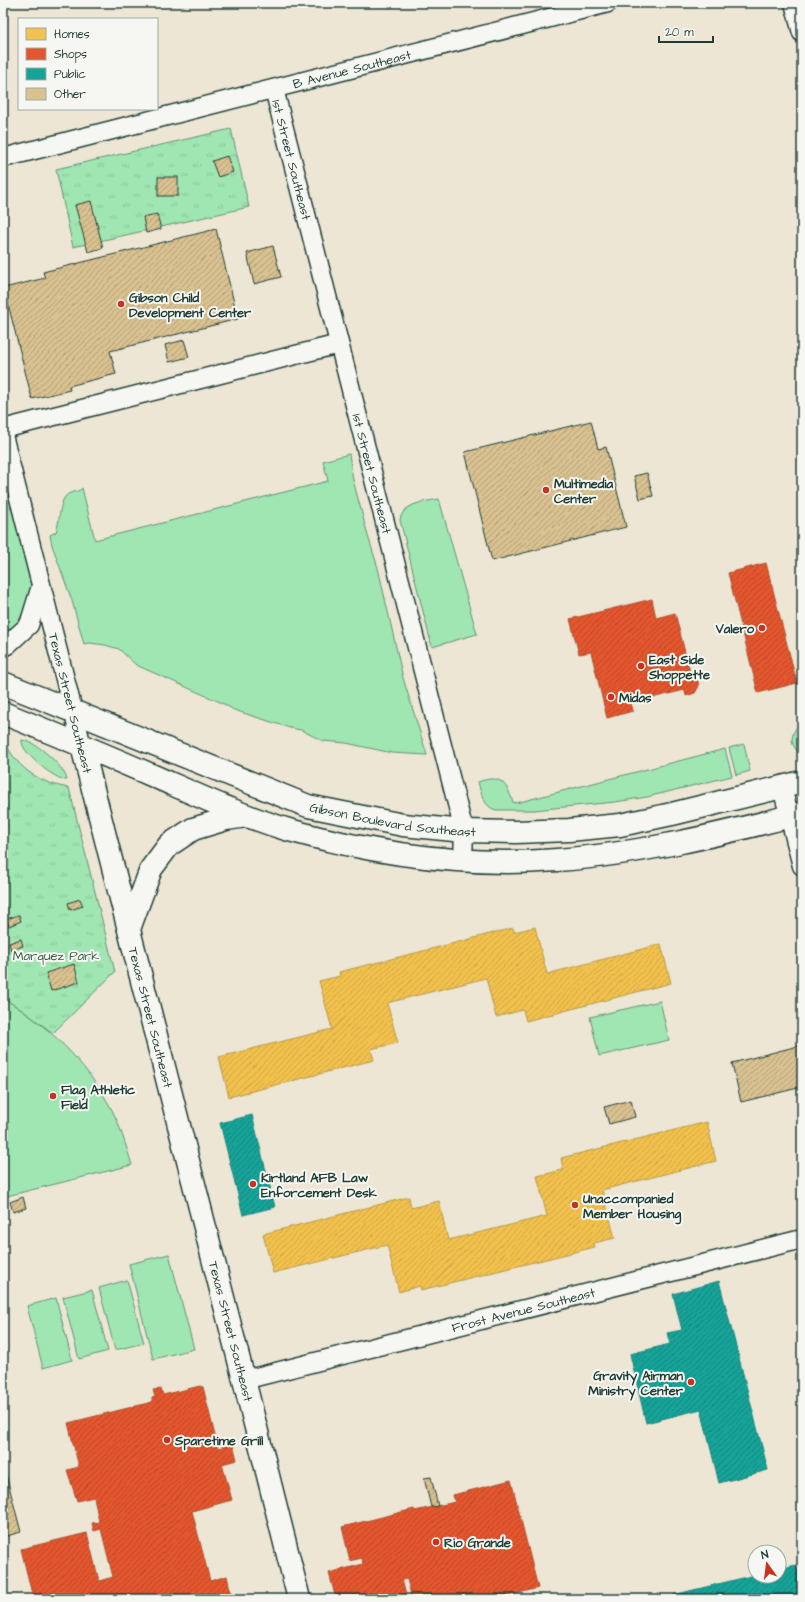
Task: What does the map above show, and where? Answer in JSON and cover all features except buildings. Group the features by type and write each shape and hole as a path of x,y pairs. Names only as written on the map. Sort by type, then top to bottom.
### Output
{"main road":[{"name":"Gibson Boulevard Southeast","path":"3,683 308,806 403,825 464,831 516,832 569,830 620,825 792,785"},
{"path":"3,713 247,816 288,829 379,851 420,857 506,862 556,860 613,854 661,846 796,815"},
{"name":"Texas Street Southeast","path":"82,746 299,1599"},
{"path":"129,929 151,869 169,845 193,829 226,819 247,816"}],"street":[{"name":"B Avenue Southeast","path":"3,158 274,88 554,10 608,3"},
{"path":"794,3 802,33"},
{"name":"1st Street Southeast","path":"274,88 464,831 462,860"},
{"path":"3,429 339,344"},
{"name":"Texas Street Southeast","path":"3,435 82,746"},
{"path":"3,647 29,625 41,585"},
{"path":"792,785 802,866"},
{"name":"Frost Avenue Southeast","path":"244,1380 802,1238"}],"green space":[{"path":"231,129 249,207 73,247 56,169"},
{"path":"349,454 353,480 378,568 403,678 427,755 392,753 346,743 323,741 301,730 290,728 234,710 220,702 136,665 119,649 105,645 90,643 84,644 72,601 52,545 50,535 56,532 63,500 67,495 82,488 95,540 328,481 323,461"},
{"path":"3,469 26,559 31,586 26,607 14,629 3,638"},
{"path":"439,499 477,634 432,647 400,520 405,510 415,504"},
{"path":"802,719 802,755 794,746 792,738 793,733"},
{"name":"Marquez Park","path":"3,736 7,747 13,756 28,771 47,782 69,788 115,972 53,1033 3,998"},
{"path":"22,740 28,741 35,745 56,762 67,780 55,776 47,771 32,758 26,751"},
{"path":"744,744 750,771 736,775 729,748"},
{"path":"725,749 732,776 647,797 615,802 534,810 496,810 486,803 478,782 492,779 501,782 508,789 513,802 516,803"},
{"name":"Flag Athletic Field","path":"3,998 50,1032 77,1059 89,1074 111,1108 123,1136 132,1165 3,1197"},
{"path":"660,1001 669,1040 599,1056 590,1017"},
{"path":"169,1254 194,1349 153,1359 129,1264"},
{"path":"127,1280 144,1343 115,1350 99,1288"},
{"path":"92,1290 108,1351 79,1359 63,1297"},
{"path":"56,1298 72,1360 43,1368 27,1306"}],"place":[{"name":"Gibson Child Development Center","path":"121,304"},
{"name":"Multimedia Center","path":"546,490"},
{"name":"Valero","path":"762,628"},
{"name":"East Side Shoppette","path":"641,666"},
{"name":"Midas","path":"611,697"},
{"name":"Flag Athletic Field","path":"53,1096"},
{"name":"Kirtland AFB Law Enforcement Desk","path":"253,1184"},
{"name":"Unaccompanied Member Housing","path":"575,1205"},
{"name":"Gravity Airman Ministry Center","path":"691,1382"},
{"name":"Sparetime Grill","path":"167,1440"},
{"name":"Rio Grande","path":"436,1542"}]}
